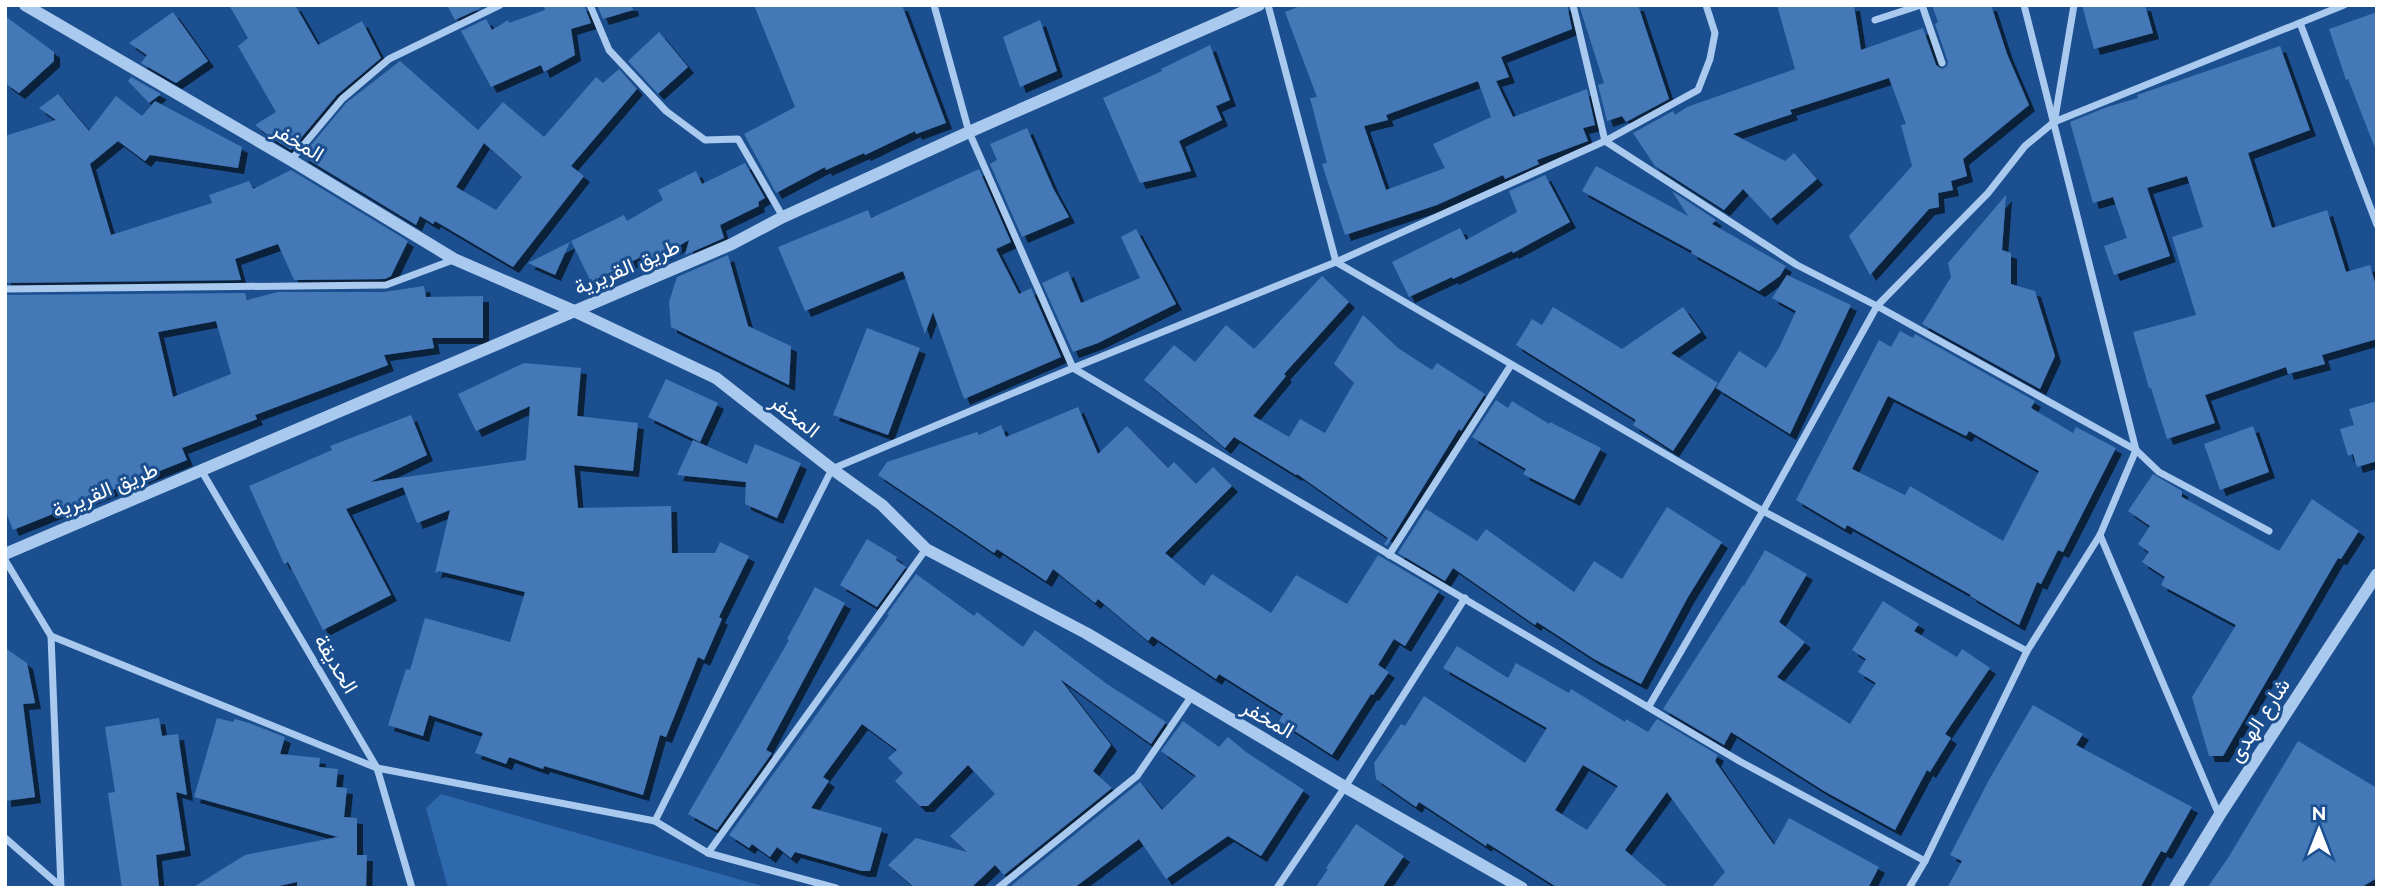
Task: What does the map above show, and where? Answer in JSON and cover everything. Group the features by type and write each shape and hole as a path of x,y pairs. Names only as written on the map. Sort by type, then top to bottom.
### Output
{"street":[{"name":"المخفر","path":"25,5 291,160 454,259 572,310 716,378 882,505 926,549 1086,633 1191,697 1522,888"},
{"path":"291,160 342,99 388,59 500,5"},
{"path":"590,5 609,50 666,111 705,140 738,139 783,217"},
{"path":"934,5 969,132 1073,368 1741,762 1925,861"},
{"name":"طريق القريرية","path":"5,554 732,244 783,217 969,132 1259,5"},
{"path":"1268,5 1336,262 1763,511 2027,651"},
{"path":"1573,5 1605,141 1797,265 1877,306 2136,450 2159,472 2269,531"},
{"path":"655,821 832,469 1336,262 1605,141 1698,90 1710,59 1715,33 1706,5"},
{"path":"1875,20 1922,5 1942,63"},
{"path":"1909,888 1925,861 2027,651 2100,535 2136,450 2024,5"},
{"path":"2054,122 2074,5"},
{"path":"1649,706 1763,511 1877,306 1988,192 2025,146 2054,122 2344,5"},
{"path":"2300,23 2377,225"},
{"path":"5,289 386,285 454,259"},
{"path":"1389,555 1511,365"},
{"name":"الحديقة","path":"201,470 377,768 412,888"},
{"path":"2100,535 2219,816"},
{"path":"708,853 926,549"},
{"path":"5,560 51,636 61,887"},
{"name":"شارع الهدى","path":"2175,888 2377,574"},
{"path":"1277,888 1345,787 1465,598"},
{"path":"51,636 377,768 655,821 708,853 836,888"},
{"path":"998,888 1137,776 1191,697"},
{"path":"5,838 61,887"}],"shaded area":[{"path":"441,794 769,888 448,888 426,808"}],"building":[{"path":"229,5 295,5 318,45 362,21 381,58 337,95 291,150 255,125 276,112 238,46 248,38"},
{"path":"447,5 480,5 481,8 455,20"},
{"path":"544,5 584,5 591,23 571,29 575,55 544,72 541,65 491,87 461,31 486,19 492,30 508,20 509,23 545,10"},
{"path":"597,5 632,5 633,10 603,19"},
{"path":"754,5 902,5 946,123 916,134 915,131 826,170 825,167 776,193 744,134 795,107"},
{"path":"1303,5 1567,5 1572,29 1501,57 1509,77 1496,81 1513,117 1587,89 1595,125 1583,128 1588,141 1537,160 1539,164 1505,179 1503,175 1437,205 1345,235 1322,164 1327,163 1310,98 1317,97 1285,12","holes":["1478,81 1491,117 1433,144 1445,168 1386,190 1364,126 1388,120 1386,115"]},
{"path":"1579,5 1638,5 1669,99 1626,122 1622,116 1607,121 1598,85 1604,83"},
{"path":"1777,5 1854,5 1861,50 1923,28 1936,65 1942,69 1948,62 1935,24 1938,22 1932,5 1991,5 2007,54 2029,105 1963,159 1967,176 1951,181 1953,190 1938,193 1939,207 1929,209 1870,275 1849,236 1912,166 1901,125 1906,124 1889,78 1790,110 1792,114 1733,134 1785,161 1794,153 1817,179 1771,219 1743,189 1724,210 1655,166 1633,133 1673,111 1675,115 1687,107 1795,69"},
{"path":"2082,5 2145,5 2153,33 2094,49"},
{"path":"173,12 208,61 176,83 141,63 147,55 129,43"},
{"path":"2377,12 2375,148 2348,79 2346,80 2329,29"},
{"path":"5,16 54,52 54,61 19,93 5,83"},
{"path":"1040,20 1057,71 1020,87 1003,37"},
{"path":"659,32 688,67 658,94 628,61"},
{"path":"1210,45 1230,100 1216,106 1222,120 1179,141 1191,171 1140,183 1103,98"},
{"path":"2280,46 2310,130 2248,153 2272,228 2327,210 2346,272 2370,265 2377,290 2377,339 2322,355 2325,364 2288,374 2286,367 2205,395 2215,423 2167,439 2133,332 2196,315 2172,237 2203,227 2187,176 2147,188 2170,256 2114,275 2104,246 2127,238 2113,197 2093,203 2070,122 2138,98 2137,95"},
{"path":"400,61 478,130 503,102 544,137 596,77 603,83 619,69 637,89 571,166 584,176 513,267 435,221 433,224 420,216 416,225 302,156 346,103","holes":["484,143 522,177 496,210 456,187"]},
{"path":"131,77 161,94 149,103 128,81"},
{"path":"58,94 89,131 116,96 142,116 155,101 242,147 238,168 150,155 145,161 118,141 90,164 111,235 212,203 209,195 249,181 253,189 291,170 408,241 391,276 385,279 294,280 278,244 235,259 241,280 5,283 5,136 56,120 39,108"},
{"path":"1027,128 1069,217 1022,237 990,164 997,160 990,144"},
{"path":"745,163 765,198 758,202 759,206 720,225 724,238 685,255 689,240 653,261 649,253 591,282 571,241 624,215 627,221 663,200 658,190 696,171 702,184"},
{"path":"1596,166 1688,216 1672,191 1716,220 1712,224 1786,266 1780,276 1759,291 1582,191"},
{"path":"979,169 1011,242 996,249 1019,294 1031,288 1061,357 964,399 933,312 925,334 903,271 805,311 778,247 868,210 871,218"},
{"path":"1545,175 1570,222 1513,253 1512,251 1409,297 1392,262 1460,228 1466,240 1517,212 1509,191"},
{"path":"2006,195 2002,250 2011,253 2011,284 2035,291 2055,356 2040,389 1922,324 1951,277 1948,263"},
{"path":"1136,229 1176,304 1098,343 1073,352 1042,283 1068,271 1081,303 1140,278 1121,237"},
{"path":"570,242 555,275 528,263"},
{"path":"728,255 748,326 791,346 789,385 671,327 669,302 677,277"},
{"path":"1787,275 1851,305 1790,434 1716,388 1739,351 1766,368 1779,348 1796,311 1772,298"},
{"path":"1322,276 1349,302 1284,374 1286,376 1253,416 1289,437 1300,419 1325,433 1354,383 1334,364 1363,315 1398,348 1432,370 1437,363 1485,394 1461,431 1459,429 1387,546 1384,544 1388,538 1297,474 1234,437 1225,448 1144,380 1174,345 1195,362 1226,325 1254,349"},
{"path":"424,286 426,297 483,296 483,338 432,338 434,348 384,355 388,365 255,415 257,419 182,448 187,460 13,530 5,510 5,295 245,293 247,300 278,292 384,292","holes":["216,321 231,374 173,397 158,332"]},
{"path":"1553,307 1622,349 1683,307 1701,332 1671,353 1718,383 1673,451 1633,425 1636,420 1516,345 1532,319 1542,325"},
{"path":"867,328 920,348 888,435 833,415"},
{"path":"1900,331 1913,338 1915,334 2035,401 2031,408 2073,433 2076,427 2116,448 2063,552 2058,550 2041,584 2037,582 2019,625 1847,525 1845,529 1796,500 1879,340 1891,347","holes":["1888,396 1966,436 1969,431 2039,471 2003,541 1910,486 1905,495 1852,469"]},
{"path":"524,363 581,368 577,416 638,423 633,471 574,465 578,508 671,506 672,553 715,553 720,542 749,556 719,617 722,619 704,660 698,657 666,737 660,735 643,795 544,766 543,769 509,757 506,764 475,753 483,733 429,715 423,736 388,725 406,669 410,670 425,618 510,642 525,592 439,571 435,573 450,510 417,523 403,487 346,509 391,595 323,630 288,562 284,564 249,486 332,450 330,446 411,415 427,455 370,482 526,460 530,406 476,431 458,394"},
{"path":"666,379 718,403 700,442 648,417"},
{"path":"1496,400 1508,408 1512,401 1549,424 1550,422 1601,448 1574,500 1523,474 1526,469 1472,437"},
{"path":"2377,401 2377,461 2357,467 2353,454 2348,456 2340,429 2354,425 2349,409"},
{"path":"1078,407 1098,454 1127,426 1168,468 1174,462 1196,484 1213,467 1232,486 1165,553 1204,586 1212,574 1271,613 1296,575 1347,604 1378,555 1439,591 1405,646 1394,639 1378,665 1389,672 1373,695 1371,694 1332,755 1279,721 1283,714 1219,674 1216,679 1152,636 1148,641 1098,599 1095,603 1053,569 1046,581 997,549 994,553 878,475 887,462 977,432 979,435 1001,425 1006,437"},
{"path":"2253,426 2269,472 2220,490 2204,444"},
{"path":"693,440 747,464 755,444 801,463 777,518 745,504 746,482 677,475"},
{"path":"2153,474 2182,491 2182,497 2279,551 2312,499 2359,531 2341,559 2338,558 2223,756 2209,756 2192,697 2236,625 2161,585 2165,577 2142,562 2149,552 2138,544 2150,526 2128,511"},
{"path":"1667,507 1722,542 1688,597 1641,684 1594,659 1537,622 1535,625 1453,568 1445,581 1398,553 1426,509 1477,541 1486,529 1574,592 1594,561 1622,579"},
{"path":"867,539 897,557 896,560 906,567 877,607 840,585"},
{"path":"1765,550 1807,574 1779,622 1805,642 1777,677 1850,724 1876,683 1858,672 1866,659 1852,650 1883,601 1919,624 1914,631 1957,657 1962,649 1990,668 1945,734 1951,738 1930,772 1927,770 1895,830 1824,791 1731,732 1724,745 1663,709"},
{"path":"916,574 974,616 977,612 1023,647 1035,630 1107,684 1166,722 1151,744 1060,679 1111,745 1093,771 1112,788 1004,875 995,865 971,888 915,888 888,865 916,838 967,852 950,836 995,794 968,765 928,806 920,806 895,781 903,773 888,758 897,750 862,724 823,777 829,781 811,808 882,828 870,871 795,852 791,858 777,847 770,857 752,844 749,848 729,835 889,615 887,614"},
{"path":"815,587 845,603 766,750 772,753 717,830 688,814 789,640 787,639"},
{"path":"1457,646 1508,678 1516,663 1569,693 1571,689 1625,722 1626,719 1648,732 1657,719 1718,755 1715,761 1774,845 1789,818 1879,867 1868,888 1711,888 1725,872 1667,792 1625,850 1669,888 1558,888 1487,843 1486,846 1419,802 1416,807 1376,779 1374,763 1401,724 1405,726 1424,696 1525,763 1547,728 1443,668","holes":["1583,765 1618,786 1587,830 1555,810"]},
{"path":"5,648 27,663 35,703 23,704 35,797 5,801"},
{"path":"2033,705 2083,734 2076,745 2192,807 2166,853 2161,851 2140,888 1947,888 1962,861 1950,855 1990,778"},
{"path":"159,718 162,736 178,734 187,795 176,792 185,850 156,855 159,888 122,888 108,793 115,792 105,727"},
{"path":"217,718 233,722 235,719 285,737 280,754 320,758 319,767 338,769 336,787 347,788 344,817 357,818 357,855 367,855 366,888 297,888 297,882 270,888 192,888 245,855 338,837 194,797"},
{"path":"1183,721 1219,747 1228,737 1304,790 1261,856 1228,836 1166,879 1139,839 1074,888 1014,888 1012,885 1140,782 1162,810 1196,776 1161,751"},
{"path":"2298,741 2377,788 2377,878 2360,888 2207,888 2228,858"},
{"path":"1356,824 1404,856 1382,888 1315,888 1328,869 1326,868"}]}
